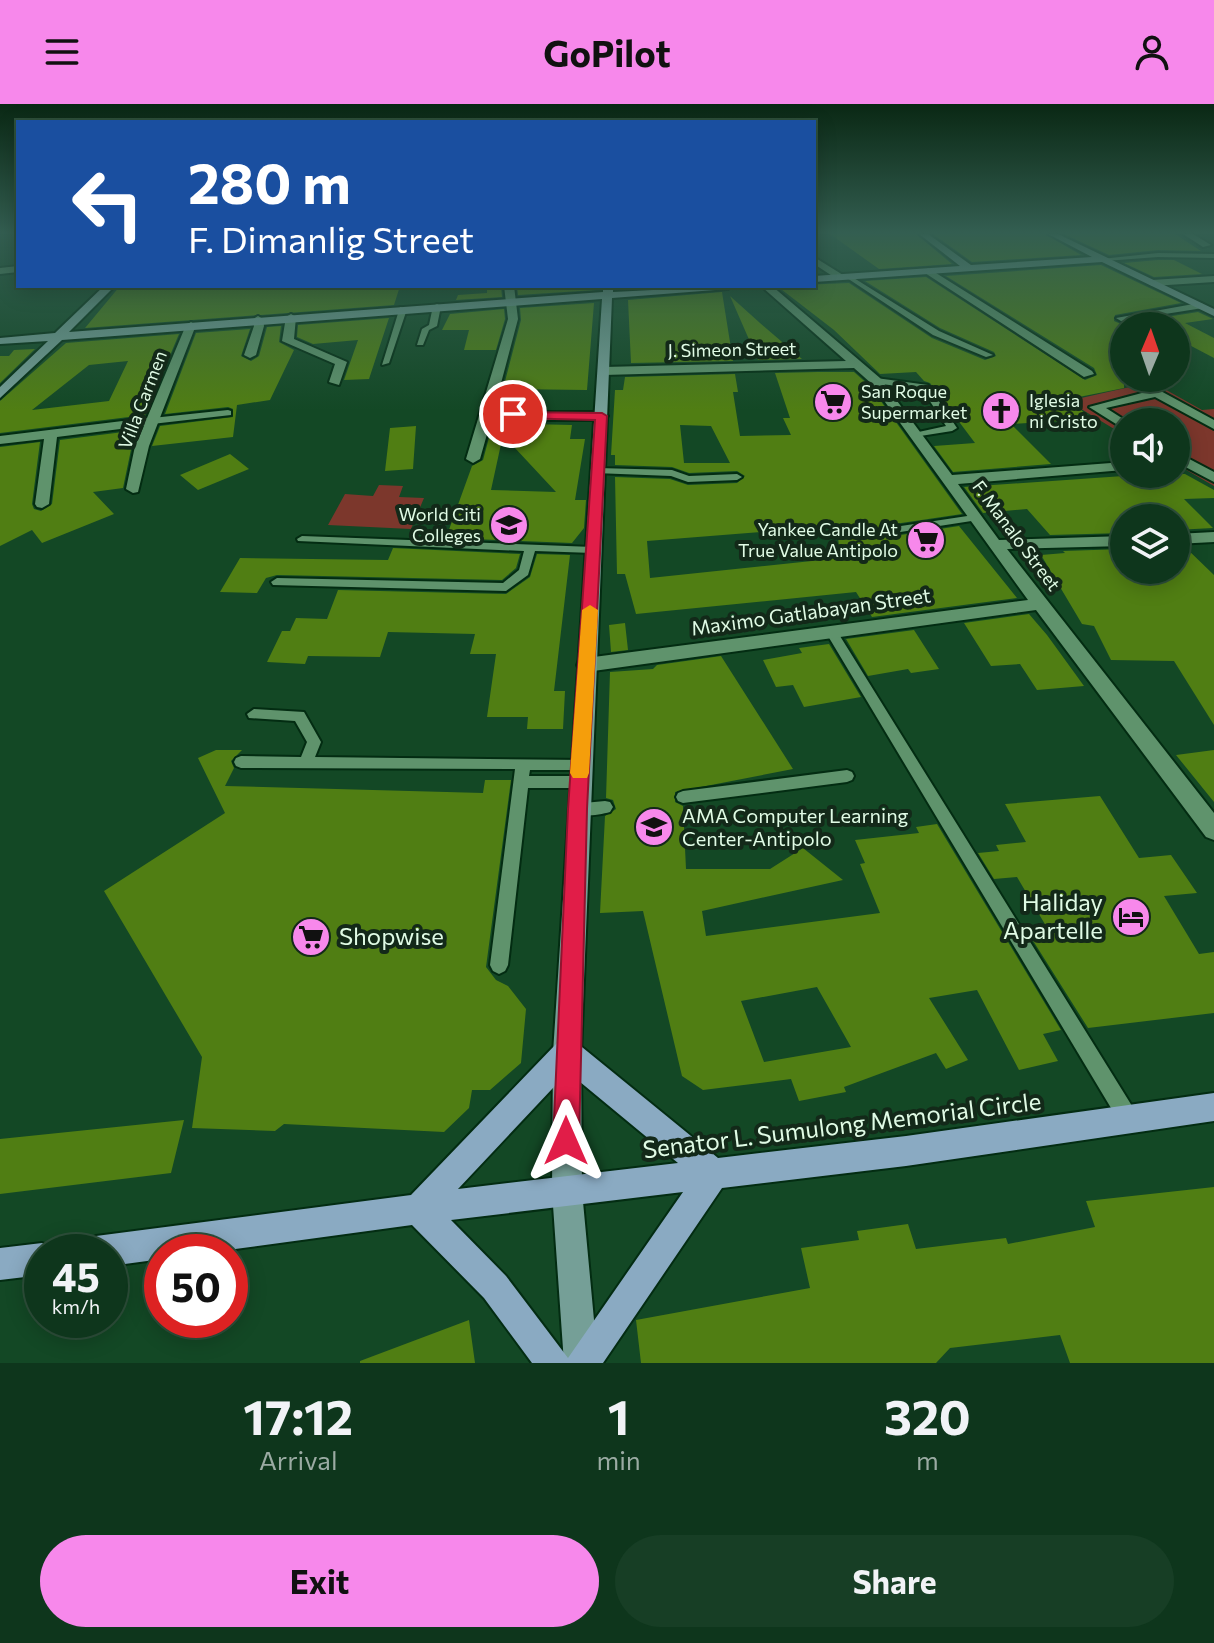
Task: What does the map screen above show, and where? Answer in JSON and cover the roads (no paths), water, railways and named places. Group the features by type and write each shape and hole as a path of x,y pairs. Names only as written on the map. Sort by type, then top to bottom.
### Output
{"main road":[{"path":"0,394 104,293"},
{"path":"0,341 583,293"},
{"path":"582,1363 567,1191 567,1053 607,293"},
{"path":"1172,293 1214,313"},
{"path":"567,1053 714,1174 582,1363"},
{"path":"553,1363 495,1287 418,1209 567,1053"},
{"name":"Senator L. Sumulong Memorial Circle","path":"128,1248 1130,1121 1214,1107"},
{"path":"0,1264 24,1261"}],"street":[{"path":"473,459 513,319 510,293"},
{"name":"F. Manalo Street","path":"774,293 876,381 974,518 1214,830"},
{"path":"962,293 1088,374"},
{"path":"1160,312 1199,306"},
{"path":"291,317 288,341 341,362 335,382"},
{"path":"250,355 259,326 258,319"},
{"name":"Villa Carmen","path":"133,489 142,446 191,325"},
{"name":"J. Simeon Street","path":"604,371 860,364"},
{"path":"1110,416 1095,407 1157,393 1184,408"},
{"path":"487,408 528,416 602,416"},
{"path":"1190,412 1214,425"},
{"path":"0,440 152,421"},
{"path":"42,504 51,433"},
{"path":"1190,464 1214,478"},
{"path":"948,480 1110,467"},
{"path":"1190,538 1214,537"},
{"path":"995,545 1110,541"},
{"name":"Maximo Gatlabayan Street","path":"586,665 1042,604"}],"lane":[{"path":"871,293 936,333 989,355"},
{"path":"420,343 426,329 433,326 437,306"},
{"path":"385,363 403,309"},
{"path":"876,381 925,387 952,428 917,435"},
{"path":"152,421 228,413"},
{"path":"598,471 672,473 688,479 737,477"},
{"path":"881,532 974,518"},
{"path":"302,539 593,550"},
{"path":"277,582 506,587 524,572 530,548"},
{"path":"831,631 1130,1121"},
{"path":"254,714 299,716 314,742 306,762"},
{"path":"241,762 306,762 522,774 580,773"},
{"path":"499,965 522,774"},
{"path":"683,797 847,776"},
{"path":"578,809 605,807"}],"place":[{"name":"San Roque Supermarket","path":"833,402"},
{"name":"Iglesia ni Cristo","path":"1001,411"},
{"name":"World Citi Colleges","path":"509,525"},
{"name":"Yankee Candle At True Value Antipolo","path":"926,540"},
{"name":"AMA Computer Learning Center-Antipolo","path":"654,827"},
{"name":"Haliday Apartelle","path":"1131,917"},
{"name":"Shopwise","path":"311,937"}]}
